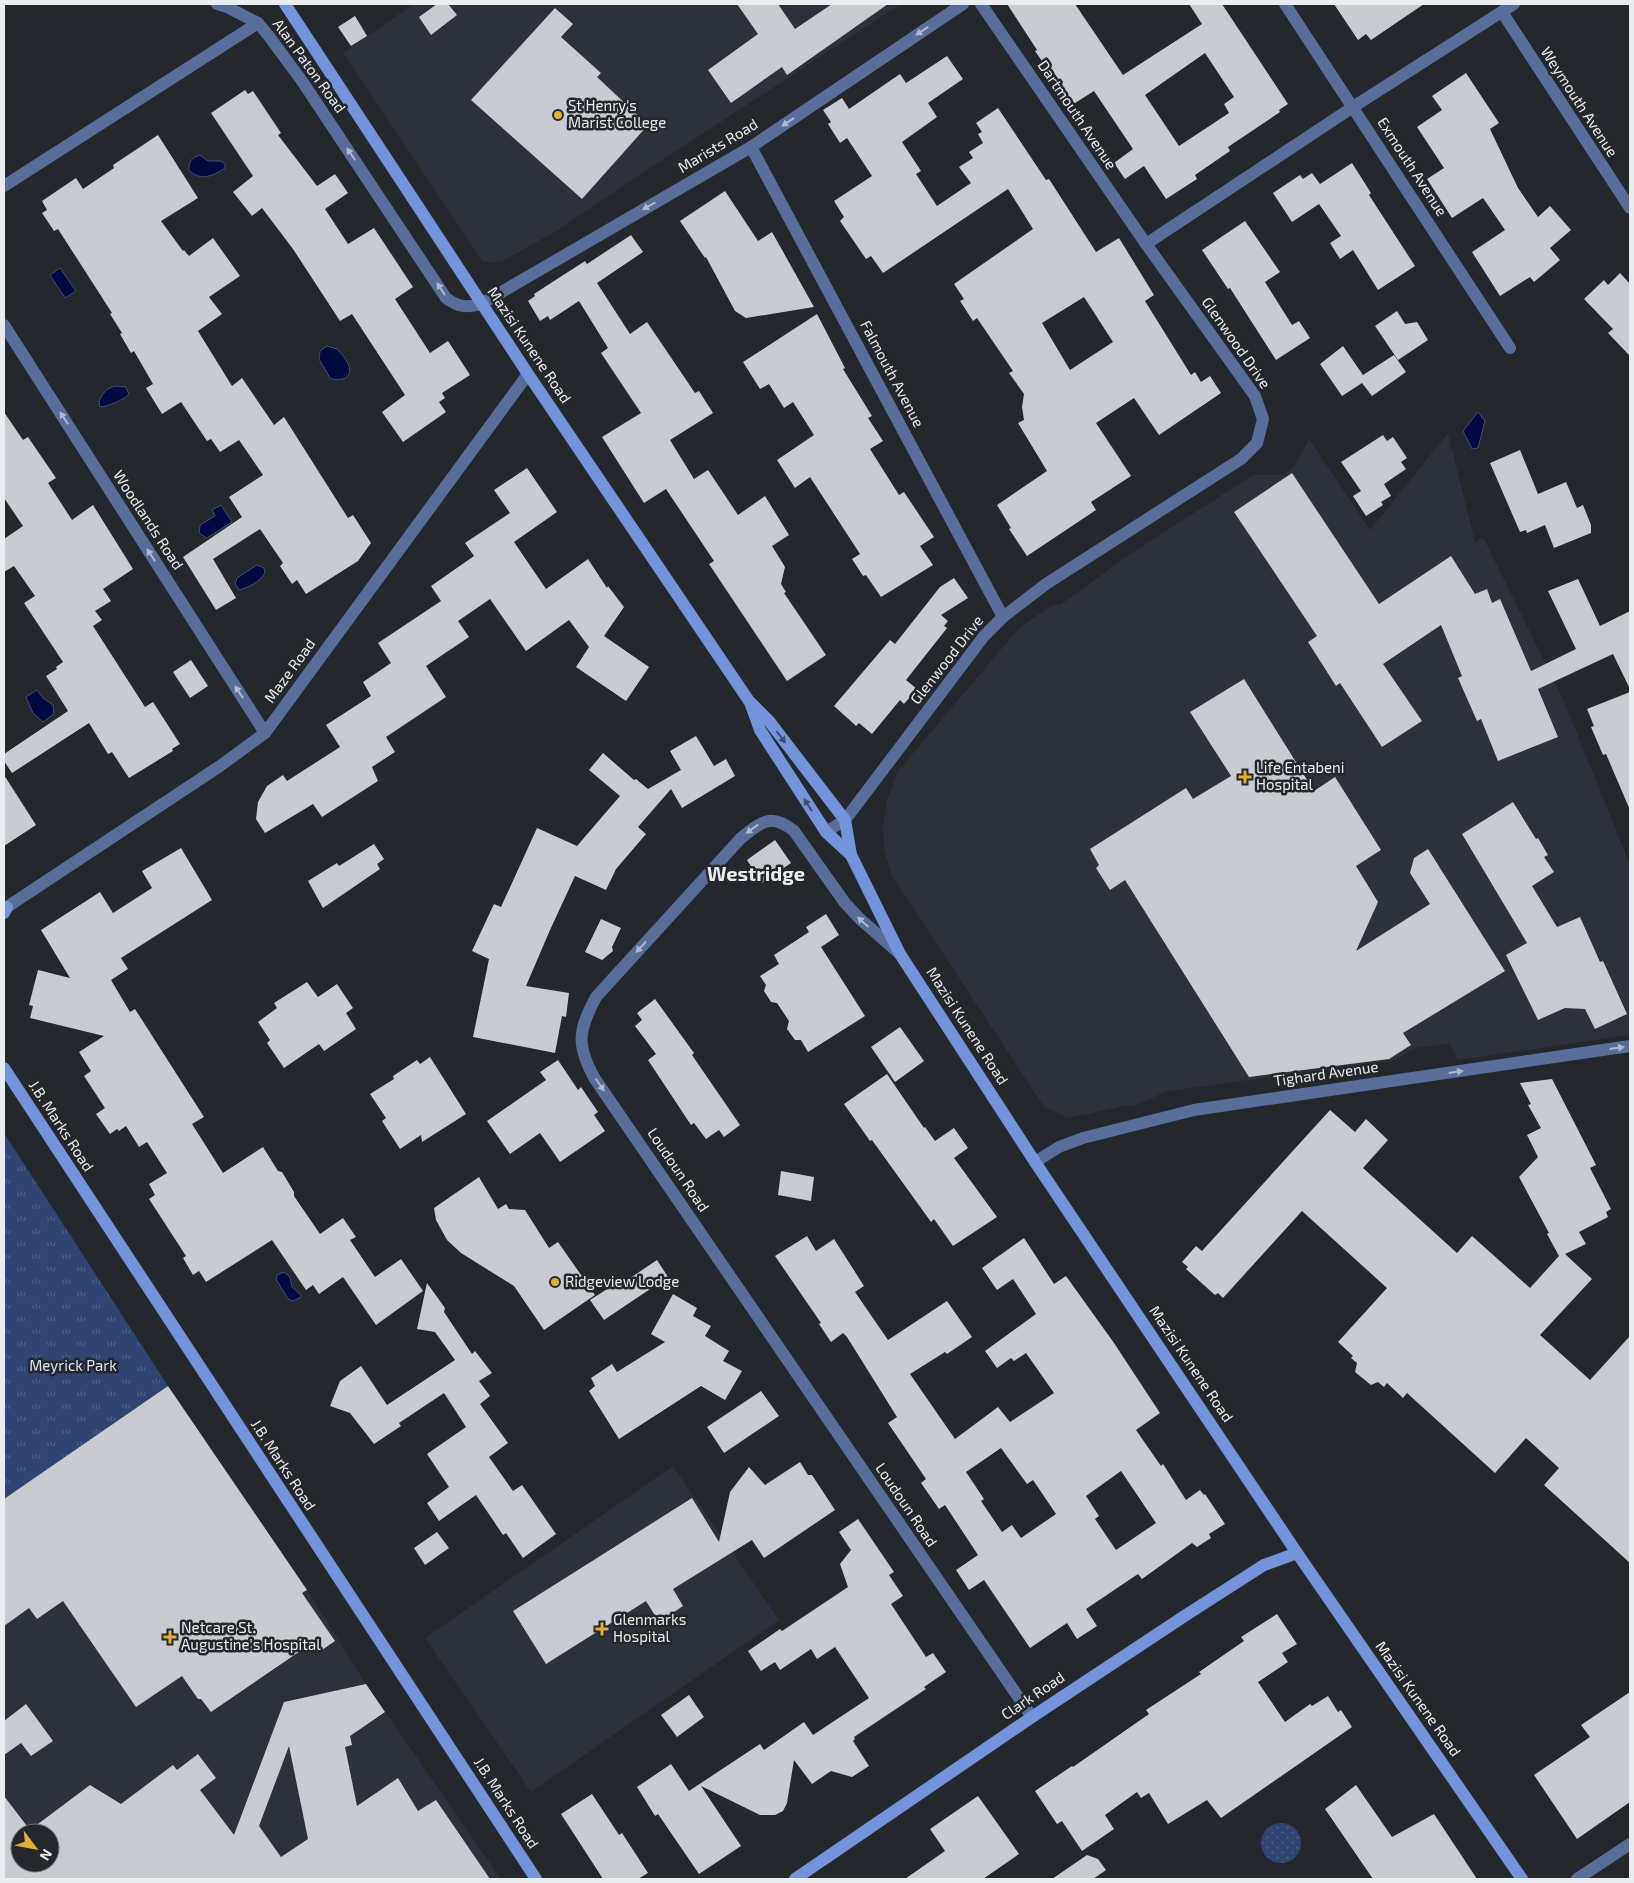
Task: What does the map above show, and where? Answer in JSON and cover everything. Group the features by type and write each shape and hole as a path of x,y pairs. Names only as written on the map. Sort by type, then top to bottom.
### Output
{"street":[{"path":"217,4 258,23"},
{"name":"Mazisi Kunene Road","path":"285,4 528,374 749,701 769,721 844,820 851,855 900,954 1035,1162 1297,1553 1522,1879"},
{"name":"Marists Road","path":"482,304 751,147 963,4"},
{"name":"Dartmouth Avenue","path":"981,4 1146,244"},
{"name":"Exmouth Avenue","path":"1285,4 1510,348"},
{"path":"1146,244 1514,4"},
{"name":"Weymouth Avenue","path":"1502,12 1630,208"},
{"name":"Alan Paton Road","path":"4,186 258,23 302,81 446,298 462,307 482,304"},
{"name":"Falmouth Avenue","path":"751,147 1003,617"},
{"name":"Glenwood Drive","path":"826,832 844,820 984,636 1003,617 1046,584 1240,459 1257,443 1263,419 1255,396 1146,244"},
{"name":"Woodlands Road","path":"4,325 265,732"},
{"name":"Maze Road","path":"5,910 220,766 265,732 528,374"},
{"name":"Mazisi Kunene Road","path":"749,701 760,730 826,832 851,855"},
{"name":"Loudoun Road","path":"900,954 860,919 845,903 794,831 783,822 766,820 741,838 596,997 585,1020 581,1038 582,1053 595,1079 1032,1717"},
{"name":"Tighard Avenue","path":"1035,1162 1059,1147 1083,1138 1194,1110 1630,1046"},
{"name":"J.B. Marks Road","path":"4,1068 536,1879"},
{"name":"Clark Road","path":"803,1877 1032,1717 1264,1565 1297,1553"},
{"path":"1577,1879 1630,1844"}],"shaded area":[{"name":"St Henry's Marist College","path":"414,4 901,4 558,230 501,262 483,262 343,53"},
{"path":"200,155 208,161 221,161 225,164 225,168 202,177 193,174 189,170 190,162"},
{"path":"60,268 76,291 65,298 50,275"},
{"path":"327,346 337,349 344,357 350,370 347,377 337,380 330,378 319,359 320,351"},
{"path":"117,386 126,387 129,394 116,402 100,407 99,401 104,393 108,389"},
{"path":"1478,412 1485,421 1478,448 1472,449 1463,431"},
{"name":"Life Entabeni Hospital","path":"1448,433 1475,542 1482,538 1484,539 1564,701 1630,865 1630,1035 1458,1060 1450,1044 1418,1047 1396,1060 1168,1091 1133,1106 1129,1105 1068,1118 1044,1107 892,876 884,850 883,824 887,800 898,771 1020,627 1054,604 1060,605 1133,552 1253,475 1283,475 1294,467 1309,439 1370,530"},
{"path":"221,505 232,522 207,538 199,533 200,525 215,516 212,510"},
{"path":"257,565 264,568 265,573 261,579 239,590 235,584 237,578"},
{"path":"37,690 43,698 53,705 54,714 43,722 33,713 26,697"},
{"path":"284,1272 290,1277 292,1287 301,1295 301,1297 293,1301 288,1299 276,1279 277,1275"},
{"name":"Netcare St. Augustine's Hospital","path":"168,1386 307,1590 366,1684 501,1879 4,1879 4,1499"},
{"name":"Glenmarks Hospital","path":"673,1466 779,1620 531,1792 425,1638"}],"green space":[{"name":"Meyrick Park","path":"4,1133 168,1386 4,1499"},
{"path":"1281,1823 1295,1829 1301,1843 1295,1857 1281,1863 1267,1857 1261,1843 1267,1829"}],"building":[{"path":"437,4 448,4 457,15 431,35 419,17"},
{"path":"737,4 778,4 795,29 832,4 888,4 787,75 782,67 731,103 708,70 758,34"},
{"path":"1007,4 1075,4 1123,75 1202,24 1189,4 1222,4 1288,104 1279,110 1280,112 1228,147 1230,151 1195,175 1197,179 1166,199 1144,166 1125,179 1114,163 1133,149 1094,91 1072,105 1035,51 1037,50","holes":["1205,53 1234,97 1224,104 1229,113 1179,146 1145,95"]},
{"path":"1334,4 1424,4 1371,40 1366,34 1358,40"},
{"path":"555,8 573,24 561,37 601,73 597,77 648,125 582,199 471,100"},
{"path":"355,16 367,36 351,46 338,27"},
{"path":"947,56 963,79 928,103 937,117 902,142 921,171 916,174 937,206 971,183 959,167 973,158 969,152 983,143 978,134 982,132 976,123 998,108 1046,180 1049,179 1096,252 1119,238 1154,295 1145,301 1191,375 1195,372 1201,382 1210,376 1221,393 1159,435 1134,398 1096,423 1131,476 1091,502 1096,510 1027,556 1009,529 1011,528 997,505 1047,471 1018,423 1024,420 1022,407 1024,394 1009,373 1013,371 977,318 973,321 960,301 964,299 954,284 1033,229 1008,189 883,273 871,256 866,259 840,221 844,217 834,201 872,176 847,138 840,143 828,124 831,122 823,110 842,98 849,109 900,74 906,83","holes":["1084,297 1113,342 1070,370 1042,323"]},
{"path":"1466,73 1499,123 1490,129 1518,188 1538,217 1550,206 1571,230 1550,248 1560,260 1534,282 1530,277 1500,296 1472,252 1505,230 1483,198 1452,218 1427,179 1444,168 1417,127 1442,110 1432,96"},
{"path":"245,90 248,94 253,91 281,133 278,135 317,186 335,174 348,193 325,209 348,244 374,228 413,287 395,299 430,353 448,341 470,375 442,393 445,398 439,402 446,412 403,442 382,412 405,395 352,314 340,321 293,249 262,208 252,216 233,192 253,176 211,113"},
{"path":"158,135 198,198 161,221 183,251 189,256 213,238 240,276 209,297 222,314 198,331 232,386 242,378 274,425 284,417 348,518 353,515 371,543 358,561 306,594 297,580 292,584 280,566 283,563 260,529 213,559 236,598 216,610 183,557 242,517 229,497 263,475 239,440 220,452 211,439 207,441 181,402 162,414 146,388 153,384 134,351 131,353 120,334 122,333 110,314 112,313 58,229 54,231 42,213 47,210 42,201 76,178 83,189 114,168 113,165"},
{"path":"1352,163 1371,193 1369,195 1415,266 1378,290 1353,250 1340,259 1330,243 1341,236 1319,204 1292,222 1273,193 1300,175 1303,179 1312,173 1320,184"},
{"path":"725,191 758,241 772,232 814,307 746,318 735,311 706,257 680,221"},
{"path":"1245,221 1280,272 1265,282 1292,325 1299,321 1310,338 1276,360 1230,288 1228,289 1202,250"},
{"path":"631,235 643,252 597,283 630,334 647,322 695,393 699,391 713,413 670,440 694,479 708,470 738,515 765,496 789,535 772,546 785,567 781,584 786,592 784,593 826,655 787,681 709,564 714,561 666,489 644,503 602,437 641,413 601,353 608,348 579,301 550,320 548,316 540,321 528,301 535,296 534,294 585,261 587,264"},
{"path":"1620,273 1630,284 1630,356 1608,333 1613,329 1584,299 1604,280 1608,285"},
{"path":"1397,311 1405,324 1417,322 1428,340 1398,360 1375,326"},
{"path":"817,314 845,368 843,369 872,416 868,418 883,441 870,449 899,495 904,492 934,537 920,546 933,565 881,597 866,575 863,576 852,559 860,554 810,477 795,488 777,460 814,435 793,402 784,408 769,384 760,389 743,362"},
{"path":"1343,346 1363,375 1394,355 1406,372 1372,396 1362,383 1342,396 1320,364"},
{"path":"4,412 23,440 28,437 56,478 48,483 72,520 93,505 133,569 103,589 111,601 95,611 102,620 93,626 145,707 153,702 180,744 172,749 173,751 129,778 112,752 108,754 89,723 12,773 4,761 4,754 68,711 46,676 57,669 56,667 63,662 24,603 35,596 14,566 4,572 4,539 23,526 4,498"},
{"path":"1383,435 1387,441 1393,437 1407,458 1401,462 1406,469 1384,484 1391,496 1381,502 1383,505 1366,516 1353,496 1361,491 1341,462"},
{"path":"1520,450 1538,494 1566,482 1577,508 1583,505 1591,525 1591,533 1554,548 1545,525 1527,533 1526,530 1520,532 1490,463"},
{"path":"527,468 557,512 514,542 546,589 588,559 607,588 608,586 624,607 604,636 649,667 626,701 576,667 589,647 569,620 526,651 490,599 458,621 469,637 426,666 446,697 386,737 395,752 372,767 378,781 322,817 313,804 265,833 256,819 258,802 267,786 283,775 287,781 340,747 326,725 371,696 363,682 391,663 378,643 441,601 431,586 474,556 465,543 510,513 494,490"},
{"path":"1292,473 1379,604 1451,556 1475,594 1487,589 1492,603 1500,599 1531,671 1576,649 1548,591 1578,579 1600,626 1630,611 1630,689 1613,654 1538,689 1558,737 1498,761 1481,719 1477,721 1458,678 1462,676 1441,625 1383,664 1422,721 1382,747 1340,683 1336,686 1308,642 1317,636 1234,512"},
{"path":"954,578 968,598 941,615 948,621 944,626 947,628 906,680 917,689 904,704 900,700 872,734 859,723 856,726 834,706 890,640 895,644 940,587"},
{"path":"191,660 208,686 190,698 173,672"},
{"path":"1244,679 1314,791 1335,777 1381,850 1356,866 1378,902 1356,951 1430,904 1410,873 1414,858 1428,849 1505,971 1403,1033 1411,1045 1389,1059 1249,1077 1125,880 1110,890 1096,868 1099,865 1090,849 1186,788 1193,799 1231,776 1190,712"},
{"path":"1630,692 1630,810 1606,754 1603,755 1591,727 1594,726 1587,709"},
{"path":"696,736 714,766 726,759 735,776 682,808 671,789 638,827 646,834 616,869 606,890 575,876 550,930 526,986 569,993 566,1017 562,1016 555,1053 473,1037 489,959 472,951 494,904 501,907 537,828 577,846 620,796 589,770 603,753 634,780 636,779 648,789 681,770 670,751"},
{"path":"4,775 36,825 4,846"},
{"path":"1513,802 1548,855 1544,857 1554,872 1532,886 1557,927 1580,917 1600,962 1603,961 1627,1014 1595,1029 1585,1009 1565,1008 1538,1020 1506,955 1527,943 1462,834"},
{"path":"775,840 791,863 762,883 747,860"},
{"path":"374,844 384,859 377,864 380,869 323,908 308,881 337,863 339,866"},
{"path":"181,848 212,900 121,958 128,969 111,980 130,1012 135,1009 204,1117 192,1124 223,1173 263,1147 278,1171 282,1172 294,1192 294,1196 320,1234 343,1218 356,1237 350,1240 375,1277 401,1259 423,1291 376,1325 343,1277 319,1294 313,1285 306,1290 272,1240 206,1282 199,1271 193,1275 183,1258 186,1256 149,1199 155,1195 149,1184 167,1173 147,1142 139,1147 126,1126 110,1134 96,1114 105,1108 84,1076 91,1071 79,1052 104,1036 30,1018 33,1006 29,1005 38,970 70,978 41,930 100,892 113,913 152,888 142,871"},
{"path":"826,914 839,935 821,947 865,1016 808,1052 801,1040 795,1040 787,1029 789,1021 777,1003 771,1002 764,991 766,985 760,976 779,964 774,955 809,932 806,927"},
{"path":"601,919 621,928 612,947 613,951 602,960 585,952"},
{"path":"307,982 318,997 337,984 353,1008 346,1013 356,1029 324,1051 319,1044 284,1068 267,1043 270,1040 258,1022 277,1008 274,1003"},
{"path":"655,999 694,1053 692,1055 740,1125 724,1137 719,1130 706,1139 694,1123 691,1125 648,1060 656,1054 635,1026 642,1020 637,1013"},
{"path":"900,1027 924,1061 895,1082 871,1047"},
{"path":"430,1057 466,1114 422,1142 421,1135 400,1149 382,1121 386,1118 370,1094 394,1079 393,1076 417,1060 420,1064"},
{"path":"558,1060 578,1090 581,1087 598,1112 594,1115 605,1131 560,1162 540,1133 510,1154 487,1121 546,1080 540,1072"},
{"path":"887,1074 935,1141 954,1128 968,1148 954,1158 997,1217 953,1246 934,1219 931,1222 844,1104"},
{"path":"1552,1079 1596,1165 1590,1168 1611,1209 1606,1212 1608,1217 1579,1232 1586,1244 1565,1254 1592,1279 1540,1335 1590,1380 1630,1336 1630,1563 1544,1485 1559,1468 1526,1438 1495,1473 1407,1393 1403,1398 1387,1383 1384,1387 1378,1382 1371,1385 1355,1372 1357,1363 1351,1358 1353,1356 1338,1342 1387,1288 1302,1211 1223,1298 1218,1293 1215,1295 1186,1269 1188,1267 1182,1262 1196,1246 1202,1251 1330,1110 1355,1132 1366,1119 1388,1140 1363,1168 1457,1253 1472,1236 1530,1288 1559,1256 1519,1177 1538,1157 1527,1135 1541,1128 1528,1105 1531,1104 1520,1083"},
{"path":"781,1171 814,1177 811,1201 778,1195"},
{"path":"479,1177 498,1209 506,1204 509,1209 525,1210 549,1248 558,1242 595,1295 544,1330 514,1286 461,1253 447,1240 436,1220 434,1208"},
{"path":"807,1236 816,1251 834,1239 864,1286 855,1292 888,1340 947,1301 972,1337 947,1354 945,1352 910,1374 955,1439 998,1407 1010,1422 1054,1393 1026,1353 1014,1361 1011,1358 997,1368 985,1351 1036,1314 1013,1279 997,1290 982,1268 1024,1238 1054,1284 1066,1276 1114,1343 1160,1413 1136,1430 1161,1466 1163,1464 1186,1500 1200,1490 1205,1494 1225,1524 1209,1534 1211,1538 1197,1547 1192,1543 1142,1579 1138,1574 1086,1609 1097,1626 1077,1639 1067,1623 1030,1648 984,1580 969,1590 956,1570 978,1555 945,1505 939,1509 921,1483 926,1479 888,1423 897,1417 847,1337 843,1333 831,1342 819,1324 821,1323 775,1256","holes":["1001,1448 1027,1484 1033,1480 1056,1514 1021,1538 1012,1525 1002,1532 981,1501 984,1499 966,1472","1121,1471 1156,1523 1116,1550 1095,1519 1099,1516 1086,1496"]},
{"path":"657,1260 668,1277 604,1320 590,1300 615,1284 617,1287"},
{"path":"427,1283 445,1308 444,1312 472,1354 475,1351 492,1373 479,1381 490,1396 480,1404 508,1443 489,1457 513,1491 522,1485 556,1534 523,1558 506,1533 503,1535 476,1495 439,1521 427,1503 449,1487 427,1454 466,1427 444,1393 399,1423 401,1426 374,1444 350,1413 330,1406 340,1381 361,1366 387,1405 455,1360 435,1332 417,1329"},
{"path":"673,1294 697,1308 693,1316 711,1326 705,1336 729,1351 723,1361 742,1371 725,1400 701,1386 619,1439 589,1391 595,1386 591,1378 612,1364 617,1372 665,1342 651,1334"},
{"path":"168,1386 307,1590 302,1593 335,1641 319,1652 312,1643 211,1712 201,1699 198,1699 182,1676 136,1707 63,1601 37,1619 29,1608 4,1626 4,1499"},
{"path":"761,1391 779,1416 724,1453 707,1427"},
{"path":"800,1462 808,1475 812,1475 835,1510 764,1558 752,1540 673,1589 683,1606 659,1622 646,1601 546,1664 513,1611 692,1498 719,1542 730,1492 749,1467 765,1485"},
{"path":"858,1519 894,1572 889,1575 903,1596 891,1604 926,1657 933,1653 946,1672 924,1687 926,1689 854,1737 853,1741 869,1766 852,1777 831,1771 812,1784 794,1760 787,1803 783,1811 775,1815 760,1815 701,1786 741,1846 699,1874 658,1814 655,1816 637,1787 671,1764 689,1791 760,1744 764,1750 804,1722 813,1735 869,1698 835,1647 817,1659 811,1649 780,1670 775,1662 761,1671 748,1651 848,1587 840,1564 851,1550 839,1532"},
{"path":"437,1532 449,1548 425,1565 414,1548"},
{"path":"1277,1614 1297,1644 1282,1653 1288,1662 1258,1682 1285,1722 1310,1704 1312,1706 1328,1696 1338,1712 1341,1710 1352,1727 1221,1818 1207,1800 1168,1824 1149,1793 1141,1798 1137,1792 1105,1815 1114,1829 1082,1851 1062,1821 1057,1824 1035,1791 1149,1714 1146,1710 1201,1674 1199,1672 1244,1641 1241,1637"},
{"path":"366,1684 385,1712 350,1736 352,1745 345,1747 357,1806 398,1778 418,1811 436,1800 490,1879 4,1879 4,1796 25,1823 10,1823 10,1873 60,1873 60,1823 39,1823 90,1785 121,1804 173,1765 177,1770 198,1754 216,1778 200,1790 234,1835 284,1702","holes":["289,1746 308,1839 281,1857 259,1826"]},
{"path":"1630,1692 1630,1802 1577,1839 1534,1775 1590,1737 1581,1725"},
{"path":"689,1695 704,1717 677,1737 661,1715"},
{"path":"26,1704 53,1741 31,1756 21,1743 4,1755 4,1721"},
{"path":"1356,1785 1392,1837 1434,1814 1477,1879 1373,1879 1325,1809"},
{"path":"592,1794 619,1835 622,1833 648,1873 638,1879 603,1879 561,1814"},
{"path":"978,1796 1019,1854 983,1879 905,1879 945,1851 930,1829"},
{"path":"1087,1855 1098,1859 1106,1870 1093,1879 1052,1879"}],"place":[{"name":"St Henry's Marist College","path":"558,115"},
{"name":"Life Entabeni Hospital","path":"1245,777"},
{"name":"Ridgeview Lodge","path":"555,1282"},
{"name":"Glenmarks Hospital","path":"602,1629"},
{"name":"Netcare St. Augustine's Hospital","path":"170,1637"}],"district":[{"name":"Westridge","path":"756,874"}]}
